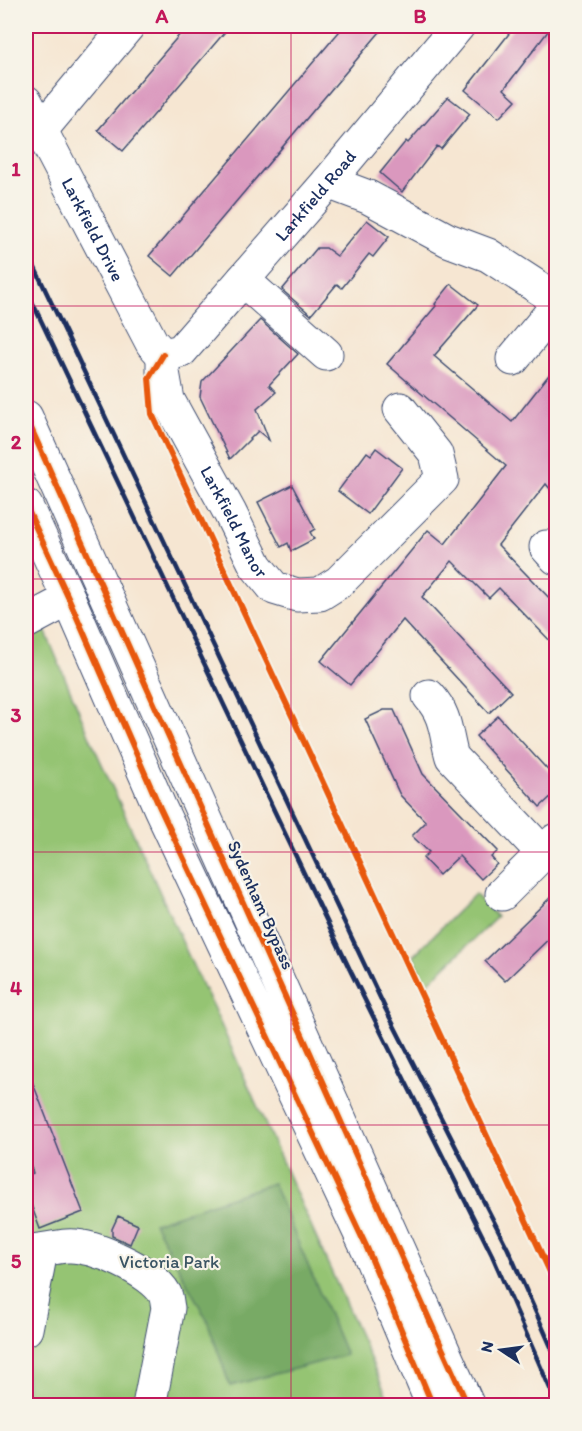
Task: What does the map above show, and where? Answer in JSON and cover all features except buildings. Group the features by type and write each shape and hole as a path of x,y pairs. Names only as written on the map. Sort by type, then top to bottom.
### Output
{"main road":[{"path":"33,116 129,26"},
{"name":"Larkfield Road","path":"163,355 181,351 328,182 458,26"},
{"name":"Larkfield Drive","path":"33,116 153,343 163,355"},
{"path":"328,182 368,197 448,240 488,255 556,299"},
{"path":"243,280 326,354"},
{"path":"513,359 556,307"},
{"name":"Larkfield Manor","path":"163,355 163,372 168,400 230,513 256,566 274,588 297,595 320,594 339,582 442,479 436,453 400,409"},
{"name":"Sydenham Bypass","path":"26,417 468,1406"},
{"path":"26,506 69,599 159,808 367,1248 433,1406"},
{"path":"26,622 69,599"},
{"path":"429,696 439,706 446,723 452,757 550,847 502,894"},
{"path":"26,1329 33,1251 69,1245 108,1254 148,1277 165,1294 168,1308 149,1406"}],"green space":[{"name":"Victoria Park","path":"26,585 92,742 391,1405 26,1405"},
{"path":"475,894 497,917 426,985 413,956"},
{"path":"273,1183 346,1355 230,1386 207,1320 154,1223"}],"railway":[{"path":"26,249 385,1008 508,1249 556,1358"},
{"path":"26,289 351,972 492,1255 556,1402"}],"cycle path":[{"path":"163,355 149,378 152,414 556,1285"},
{"path":"26,417 468,1406"},
{"path":"26,506 160,808 367,1248 433,1406"}]}
